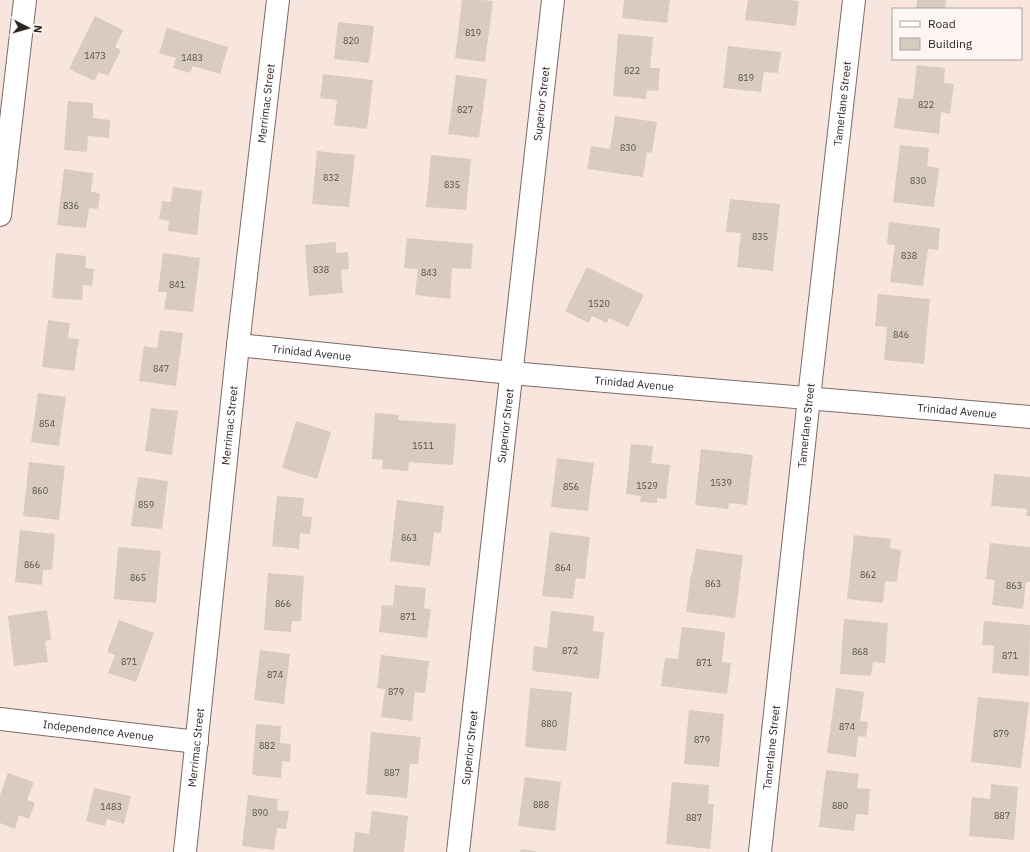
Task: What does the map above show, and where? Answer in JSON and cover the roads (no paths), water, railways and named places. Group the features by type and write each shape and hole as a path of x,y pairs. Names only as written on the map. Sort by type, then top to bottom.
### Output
{"street":[{"path":"0,215 25,0"},
{"name":"Merrimac Street","path":"185,852 238,345 278,0"},
{"name":"Superior Street","path":"458,852 553,0"},
{"name":"Tamerlane Street","path":"760,852 854,0"},
{"name":"Trinidad Avenue","path":"238,345 511,373 1030,417"},
{"name":"Independence Avenue","path":"0,720 197,742"}]}
